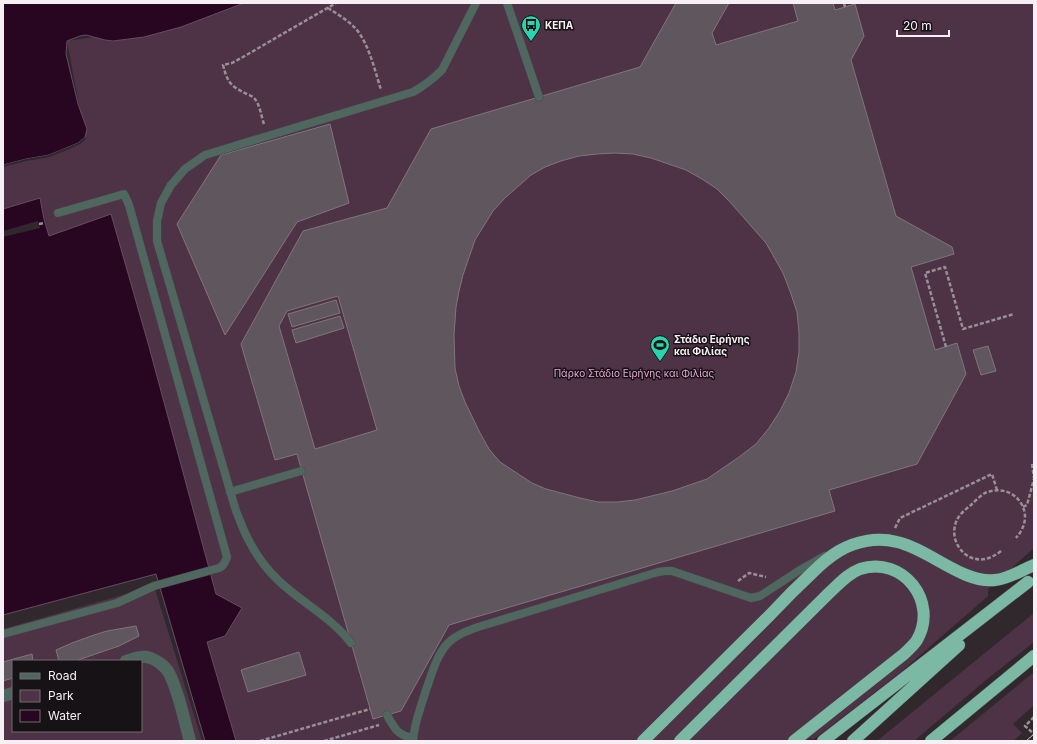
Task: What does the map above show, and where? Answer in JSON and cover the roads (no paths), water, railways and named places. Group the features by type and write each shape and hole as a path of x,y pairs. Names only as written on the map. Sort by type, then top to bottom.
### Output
{"highway":[{"path":"643,741 801,584 828,558 839,550 848,546 873,540 898,542 914,548 970,577 984,580 995,580 1007,577 1034,565"},
{"path":"680,741 848,576 859,570 872,567 885,568 898,572 909,580 917,590 922,602 924,615 922,628 917,640 904,654 794,741"},
{"path":"823,741 1031,580"},
{"path":"853,741 1031,580"},
{"path":"931,741 1034,656"}],"street":[{"path":"130,660 142,657 149,658 157,661 165,667 169,673 177,694 190,741"}],"lane":[{"path":"351,643 333,623 296,596 278,580 264,564 248,540 230,492 157,241 161,203 171,185 186,169 206,155 406,95 425,85 434,79 442,70 476,3"},
{"path":"507,3 539,97"},
{"path":"3,634 118,603 154,586 222,567 227,557 131,213 124,194 58,213"},
{"path":"230,492 301,471"},
{"path":"389,718 394,729 399,734 413,740 416,721 436,661 442,650 449,642 466,631 665,571 672,571 751,598 760,596 800,570 839,550"}],"water":[{"path":"3,3 244,3 181,27 144,37 113,41 86,35 67,41 66,54 78,104 87,129 85,137 78,143 49,155 3,165"},
{"path":"40,198 49,236 111,214 148,343 216,594 242,608 225,636 207,642 236,741 205,741 156,574 3,615 3,209"}],"tram line":[{"path":"1026,741 1034,734"}],"place":[{"name":"ΚΕΠΑ","path":"531,42"},
{"name":"Στάδιο Ειρήνης και Φιλίας","path":"660,362"}],"park label":[{"name":"Πάρκο Στάδιο Ειρήνης και Φιλίας","path":"634,373"}]}
